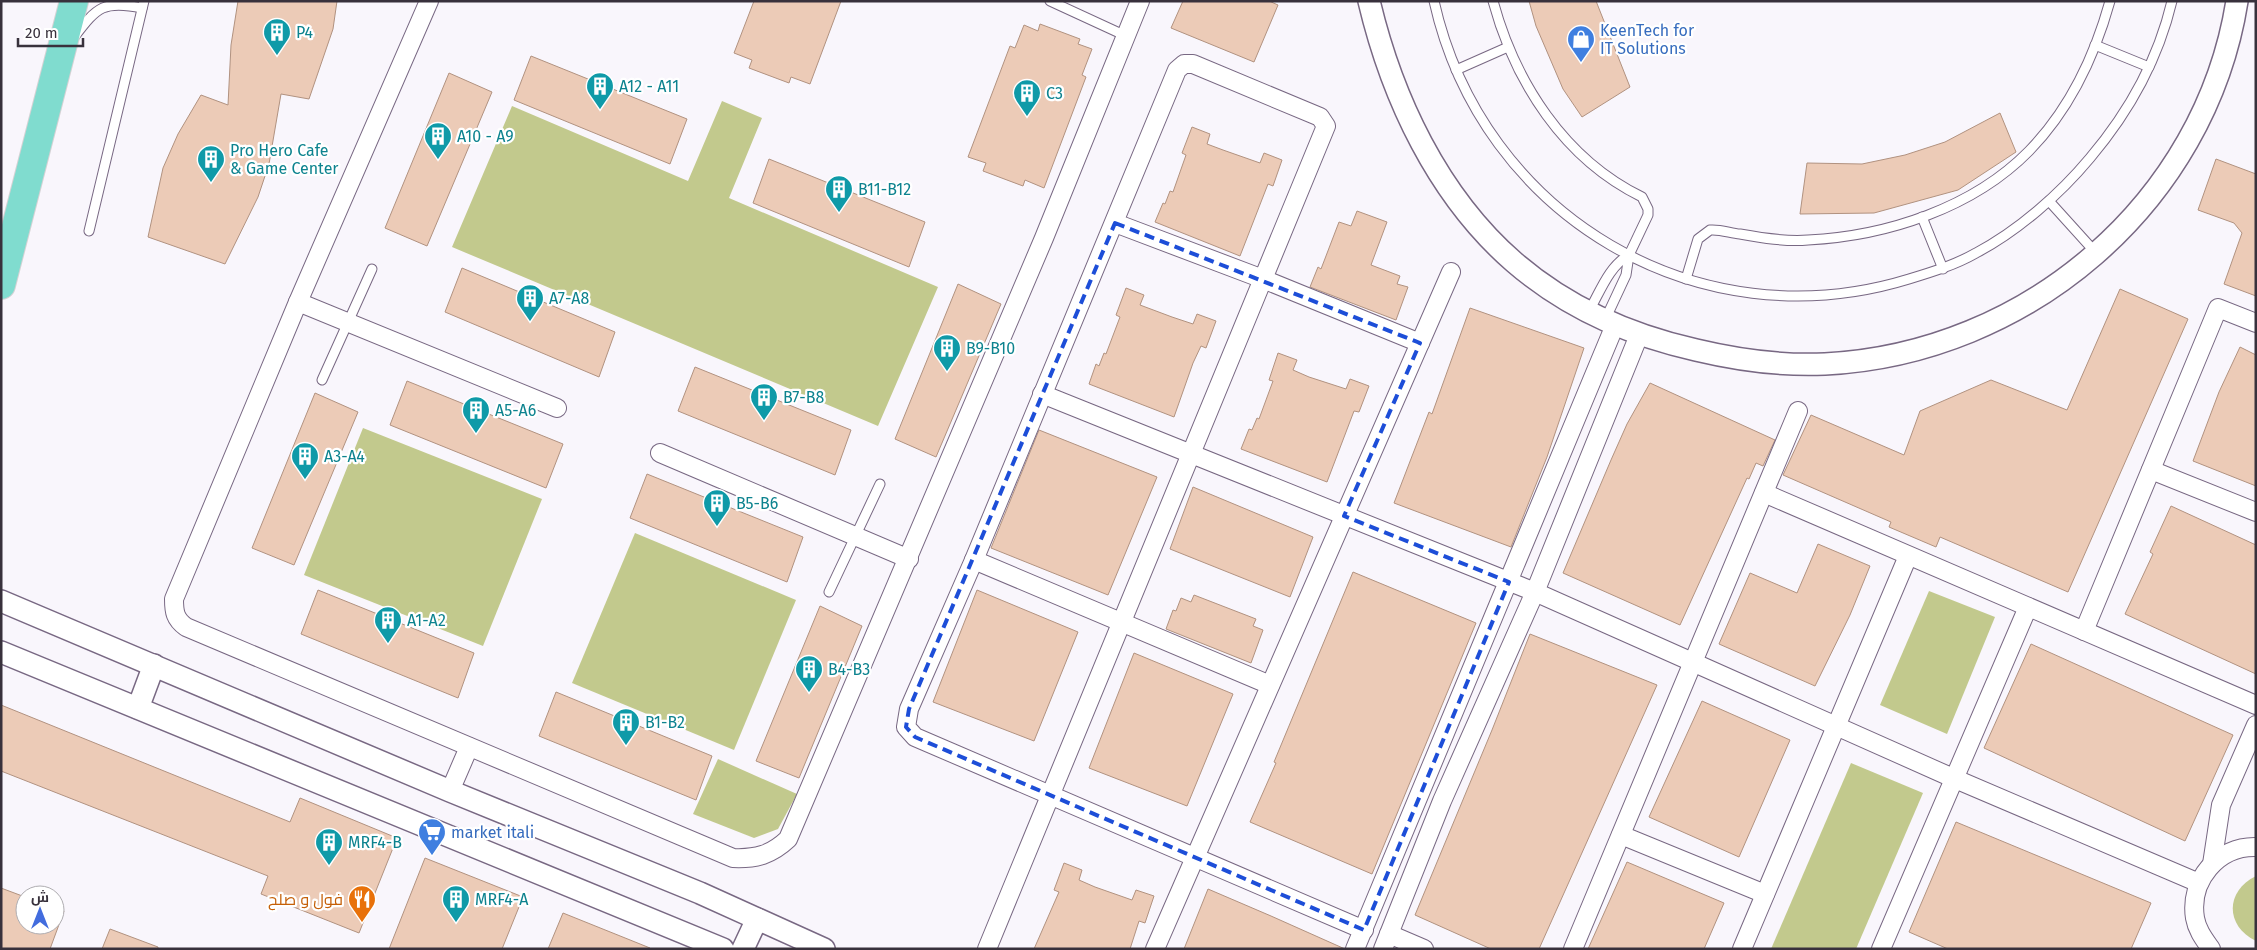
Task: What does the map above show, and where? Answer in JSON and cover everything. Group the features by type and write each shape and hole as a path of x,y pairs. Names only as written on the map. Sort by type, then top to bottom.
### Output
{"highway":[{"path":"1,285 74,1"}],"street":[{"path":"429,1 298,302 174,599 174,612 178,621 186,628 733,858 749,859 764,856 778,849 788,839 909,559 1044,238 1140,1"},
{"path":"1369,1 1391,73 1426,149 1453,195 1482,231 1515,263 1566,300 1603,319 1663,342 1759,362 1823,364 1886,357 1936,344 1985,326 2044,292 2097,253 2120,233 2153,195 2178,160 2194,132 2219,73 2237,1"},
{"path":"987,949 1049,795 1120,622 1326,126 1320,117 1193,64 1184,64 1177,70 974,560 909,709 906,727 915,737 1049,795 1195,858 1364,930"},
{"path":"1115,223 1263,279 1420,343"},
{"path":"1155,949 1451,272"},
{"path":"298,302 557,408"},
{"path":"2084,631 2218,308 2256,324"},
{"path":"1355,949 1510,582 1590,386 1603,319"},
{"path":"1424,949 1386,941 1442,801 1535,592 1639,334"},
{"path":"1590,386 1614,398"},
{"path":"1042,394 1535,592 1953,778 2199,883"},
{"path":"1573,949 1798,411"},
{"path":"660,453 909,559"},
{"path":"2151,470 2256,512"},
{"path":"1764,493 2256,705"},
{"path":"1742,949 1908,556"},
{"path":"974,560 1270,685"},
{"path":"1,601 450,791 700,893 824,949"},
{"path":"1880,949 2028,607"},
{"path":"1,652 723,949"},
{"path":"138,708 154,665"},
{"path":"2212,864 2221,805 2256,725"},
{"path":"450,791 469,747"},
{"path":"1621,835 1765,894"},
{"path":"2211,949 2201,936 2195,918 2194,900 2199,883 2212,864 2228,853 2246,847 2256,847"},
{"path":"742,949 757,919"}],"lane":[{"path":"1050,1 1126,36"},
{"path":"1434,1 1441,30 1456,70 1481,120 1524,177 1550,202 1576,222 1629,254 1686,279 1723,289 1769,296 1849,294 1943,269 1978,253 2049,201 2077,174 2108,136 2133,98 2149,67 2163,37 2172,1"},
{"path":"1493,1 1508,47 1529,90 1566,139 1588,161 1642,197 1646,203 1648,215 1629,254 1626,275 1603,319"},
{"path":"1686,279 1698,239 1710,230 1778,239 1808,240 1873,231 1922,217 1953,204 1985,186 2029,151 2066,104 2095,45 2110,1"},
{"path":"58,66 74,36 88,18 103,4 143,4 89,232"},
{"path":"2095,45 2149,67"},
{"path":"1456,70 1508,47"},
{"path":"2049,201 2097,253"},
{"path":"1922,217 1943,269"},
{"path":"1603,319 1612,269 1629,254"},
{"path":"322,380 372,269"},
{"path":"829,592 880,484"}],"highlighted area":[{"path":"1115,223 1420,343 1344,516 1509,582 1364,930 915,737 906,727 909,709"}],"green space":[{"path":"722,101 762,118 729,198 938,287 878,426 452,247 512,106 688,181"},
{"path":"363,428 542,499 483,646 304,575"},
{"path":"635,533 796,600 734,750 572,683"},
{"path":"1929,591 1995,617 1947,734 1880,705"},
{"path":"718,759 797,794 778,829 754,838 693,814"},
{"path":"1851,763 1923,793 1856,949 1771,949"},
{"path":"2256,876 2256,941 2246,935 2239,927 2234,918 2233,908 2234,899 2239,890 2246,882"}],"building":[{"path":"238,1 337,1 333,29 309,99 281,94 269,164 258,197 225,264 148,237 163,168 178,134 201,95 228,105 231,45"},
{"path":"754,1 841,1 810,84 791,77 789,83 749,68 752,60 734,53"},
{"path":"1183,1 1269,1 1278,5 1254,62 1171,28"},
{"path":"1529,1 1596,1 1630,87 1582,117 1563,89 1536,26"},
{"name":"C3","path":"1040,24 1080,39 1078,44 1092,49 1082,75 1086,77 1044,188 1025,180 1023,186 983,171 986,163 968,157 1010,46 1015,48 1024,25 1038,31"},
{"name":"A12 - A11","path":"531,56 687,119 670,164 514,100"},
{"name":"A10 - A9","path":"449,73 492,92 427,246 385,228"},
{"path":"2000,113 2016,152 1958,190 1874,213 1800,214 1807,163 1862,164 1905,155 1945,142"},
{"path":"1192,127 1210,134 1207,144 1223,150 1260,163 1264,153 1282,160 1273,186 1268,184 1240,256 1155,222 1170,191 1173,192 1186,155 1182,153"},
{"name":"B11-B12","path":"769,159 925,222 909,267 753,203"},
{"path":"2216,159 2256,174 2256,296 2224,284 2242,233 2234,223 2198,210"},
{"path":"1357,211 1387,222 1371,265 1400,276 1397,284 1408,287 1396,320 1310,287 1318,267 1321,269 1339,222 1351,226"},
{"name":"A7-A8","path":"462,268 615,332 599,377 445,312"},
{"name":"B9-B10","path":"958,284 1001,304 936,457 895,439"},
{"path":"1126,288 1144,295 1140,305 1172,317 1193,324 1197,314 1216,321 1206,348 1201,346 1193,363 1174,417 1089,384 1096,364 1099,366 1104,353 1106,354 1120,317 1116,315"},
{"path":"2120,289 2188,319 2068,592 1940,537 1936,547 1889,527 1891,522 1783,475 1811,415 1904,455 1920,411 1991,380 2067,410"},
{"path":"1470,308 1584,348 1547,457 1511,547 1394,503 1429,412 1432,414"},
{"path":"2240,347 2256,355 2256,486 2193,461 2219,392"},
{"path":"1278,353 1297,360 1293,370 1309,377 1346,389 1350,379 1369,386 1359,412 1354,411 1327,482 1241,449 1249,429 1252,430 1257,418 1259,419 1273,381 1269,380"},
{"name":"B7-B8","path":"695,367 851,430 835,475 678,411"},
{"name":"A5-A6","path":"407,381 563,444 546,488 390,425"},
{"path":"1650,383 1775,440 1763,466 1756,463 1749,479 1747,478 1680,625 1563,573 1627,424"},
{"name":"A3-A4","path":"315,393 358,412 294,565 252,548"},
{"path":"1039,430 1157,477 1108,595 991,548"},
{"name":"B5-B6","path":"647,474 803,537 787,582 630,518"},
{"path":"1193,487 1313,537 1290,597 1170,549"},
{"path":"2171,506 2256,545 2256,674 2125,614 2153,554 2150,552"},
{"path":"1818,544 1870,566 1850,615 1815,686 1719,644 1750,573 1797,593"},
{"path":"1353,572 1476,623 1372,874 1250,822 1276,763 1274,762"},
{"name":"A1-A2","path":"318,590 474,653 458,698 301,634"},
{"path":"977,590 1078,632 1034,741 933,702"},
{"path":"1194,595 1256,619 1253,626 1263,630 1251,663 1166,629 1173,610 1176,611 1181,598 1191,602"},
{"name":"B4-B3","path":"820,606 862,626 799,778 756,761"},
{"path":"1530,634 1657,685 1539,949 1491,949 1415,915"},
{"path":"2031,644 2233,735 2185,841 1984,748"},
{"path":"1134,653 1233,694 1187,806 1089,768"},
{"name":"B1-B2","path":"556,692 712,756 696,800 539,736"},
{"path":"1702,701 1790,740 1739,857 1649,817"},
{"path":"1,705 290,822 300,798 397,838 359,933 261,894 268,876 1,771"},
{"path":"1956,822 2151,903 2131,949 1948,949 1909,932"},
{"name":"MRF4-A","path":"425,858 523,897 502,949 389,949"},
{"path":"1627,862 1724,903 1704,949 1588,949"},
{"path":"1064,863 1082,870 1079,880 1095,887 1132,900 1136,890 1154,896 1145,923 1139,921 1130,949 1034,949 1059,892 1054,890"},
{"path":"1,888 15,893 15,935 55,935 50,949 1,949"},
{"path":"1208,889 1271,916 1345,949 1184,949"},
{"path":"563,913 650,948 650,949 548,949"},
{"path":"110,929 158,947 158,949 102,949"}],"place":[{"name":"P4","path":"277,56"},
{"name":"KeenTech for IT Solutions","path":"1581,63"},
{"name":"A12 - A11","path":"600,110"},
{"name":"C3","path":"1027,117"},
{"name":"A10 - A9","path":"438,160"},
{"name":"Pro Hero Cafe & Game Center","path":"211,183"},
{"name":"B11-B12","path":"839,213"},
{"name":"A7-A8","path":"530,322"},
{"name":"B9-B10","path":"947,372"},
{"name":"B7-B8","path":"764,421"},
{"name":"A5-A6","path":"476,434"},
{"name":"A3-A4","path":"305,480"},
{"name":"B5-B6","path":"717,527"},
{"name":"A1-A2","path":"388,644"},
{"name":"B4-B3","path":"809,693"},
{"name":"B1-B2","path":"626,746"},
{"name":"market itali","path":"432,856"},
{"name":"MRF4-B","path":"329,866"},
{"name":"فول و صلح","path":"362,923"},
{"name":"MRF4-A","path":"456,923"}]}
